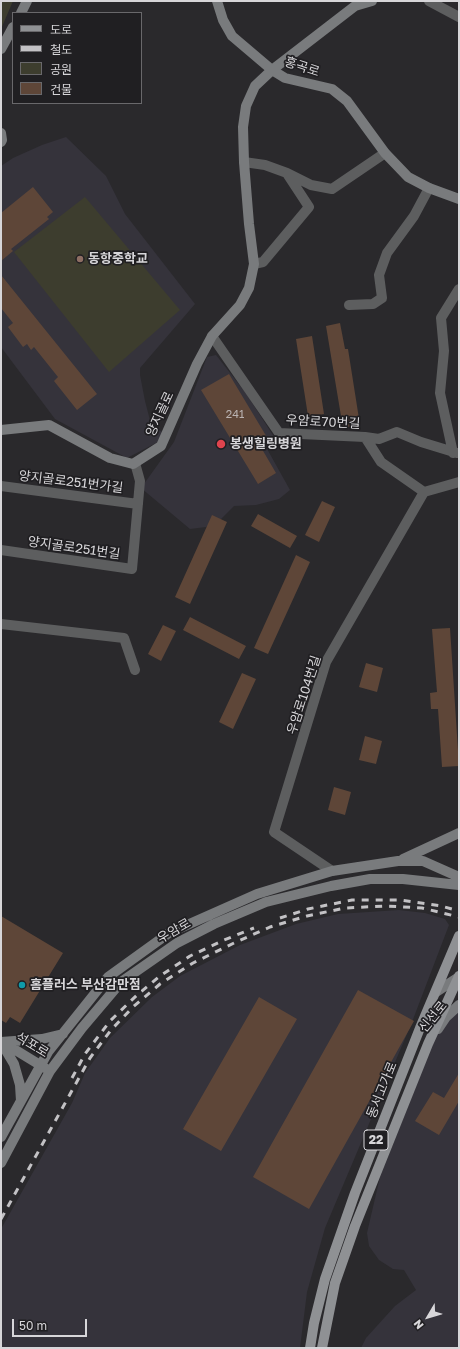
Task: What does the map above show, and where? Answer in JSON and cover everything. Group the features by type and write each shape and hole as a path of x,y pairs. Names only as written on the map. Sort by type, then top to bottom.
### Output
{"main road":[{"path":"21,12 27,1"},
{"name":"홍곡로","path":"217,1 223,20 232,36 272,70 285,78 332,90 337,93 347,101 385,153 408,177 429,188 459,199"},
{"name":"양지골로","path":"135,463 161,446 197,364 212,336 240,305 249,288 254,264 244,162 244,127 246,106 255,86 272,70 355,6 372,1"},
{"path":"1,49 12,29"},
{"path":"1,133 1,142"},
{"path":"1,430 49,425 110,458 133,464 135,463"},
{"path":"398,861 459,833"},
{"name":"우암로","path":"1,1137 48,1052 108,978 169,933 257,894 332,871 398,861 423,860 459,877"},
{"name":"우암로","path":"1,1163 50,1071 82,1028 121,982 177,943 214,924 266,902 331,886 370,880 403,879 459,885"},
{"name":"동서고가로","path":"310,1348 314,1323 325,1279 355,1194 459,936"},
{"name":"동서고가로","path":"322,1348 335,1283 361,1212 428,1044 459,977"},
{"name":"신선로","path":"436,992 459,977"},
{"name":"신선로","path":"428,1044 446,1017 459,1005"},
{"path":"21,1101 20,1085 14,1064 1,1042 42,1039 64,1034"},
{"name":"석포로","path":"1,1042 50,1071"}],"street":[{"path":"429,1 459,18"},
{"path":"244,162 265,165 287,173 311,185 332,189 385,153"},
{"path":"254,264 263,262 309,207 287,173"},
{"path":"349,305 373,304 382,298 379,275 386,253 414,216 429,188"},
{"path":"456,453 440,393 444,351 441,318 459,289"},
{"name":"우암로70번길","path":"212,336 279,433 365,437 381,462 424,492"},
{"path":"365,437 379,439 397,432 421,442 456,453"},
{"name":"양지골로251번길","path":"1,550 132,569 140,481 135,463"},
{"path":"424,492 459,482"},
{"name":"양지골로251번가길","path":"1,486 138,504"},
{"name":"우암로104번길","path":"332,871 274,832 326,662 424,492"},
{"path":"1,624 124,638 135,670"}],"shaded area":[{"name":"동항중학교","path":"66,137 106,176 125,214 195,304 140,368 145,401 151,424 162,432 158,442 127,458 55,419 1,347 1,166 13,158 42,145"},
{"name":"봉생힐링병원","path":"216,355 245,392 276,440 266,447 290,490 279,499 256,505 234,506 221,519 206,527 190,529 141,488 174,442 207,357"},
{"path":"399,910 425,913 445,919 449,925 412,1022 325,1228 307,1292 300,1348 1,1348 1,1229 72,1103 85,1073 110,1038 152,997 180,976 240,945 296,924 338,914"},
{"path":"459,1008 459,1348 361,1348 366,1338 395,1306 416,1290 404,1270 393,1269 379,1260 369,1246 367,1233 380,1177 438,1031"}],"green space":[{"path":"1,1 13,1 1,29"},
{"path":"85,197 180,310 109,372 14,252"}],"building":[{"path":"33,187 53,212 47,217 49,219 11,249 13,251 1,261 1,213"},
{"path":"1,275 97,394 77,410 54,381 58,377 34,347 31,350 27,344 23,347 8,327 13,323 1,308"},
{"path":"340,323 345,349 348,349 360,425 343,428 326,326"},
{"path":"312,336 324,414 308,416 296,339"},
{"path":"229,374 268,439 259,444 276,473 258,484 201,390"},
{"path":"322,501 335,507 319,542 305,535"},
{"path":"258,514 297,536 290,548 251,526"},
{"path":"212,515 227,522 190,604 175,597"},
{"path":"296,555 310,562 268,654 254,648"},
{"path":"190,617 246,646 239,659 183,630"},
{"path":"163,625 176,631 161,661 148,654"},
{"path":"450,628 459,766 442,767 438,709 431,709 430,693 437,692 432,629"},
{"path":"366,663 383,668 377,692 359,687"},
{"path":"242,673 256,679 233,729 219,722"},
{"path":"365,736 382,741 376,764 359,760"},
{"path":"334,787 351,792 345,815 328,810"},
{"name":"홈플러스 부산감만점","path":"1,916 63,953 20,1023 10,1017 6,1023 1,1020"},
{"path":"358,990 414,1021 309,1209 253,1177"},
{"path":"259,997 297,1019 221,1151 183,1129"},
{"path":"459,1073 459,1101 439,1135 415,1121 433,1092 444,1098"}],"railway":[{"path":"280,918 308,909 352,900 400,900 441,906 459,911"},
{"path":"1,1219 90,1058 111,1030 133,1007 160,984 193,963 234,943 270,927 307,916 345,908 385,906 422,908 459,917"},
{"path":"72,1078 85,1054 110,1021 137,995 160,976 190,956 254,928"}],"place":[{"name":"동항중학교","path":"80,259"},
{"name":"봉생힐링병원","path":"221,444"},
{"name":"홈플러스 부산감만점","path":"22,985"}]}
